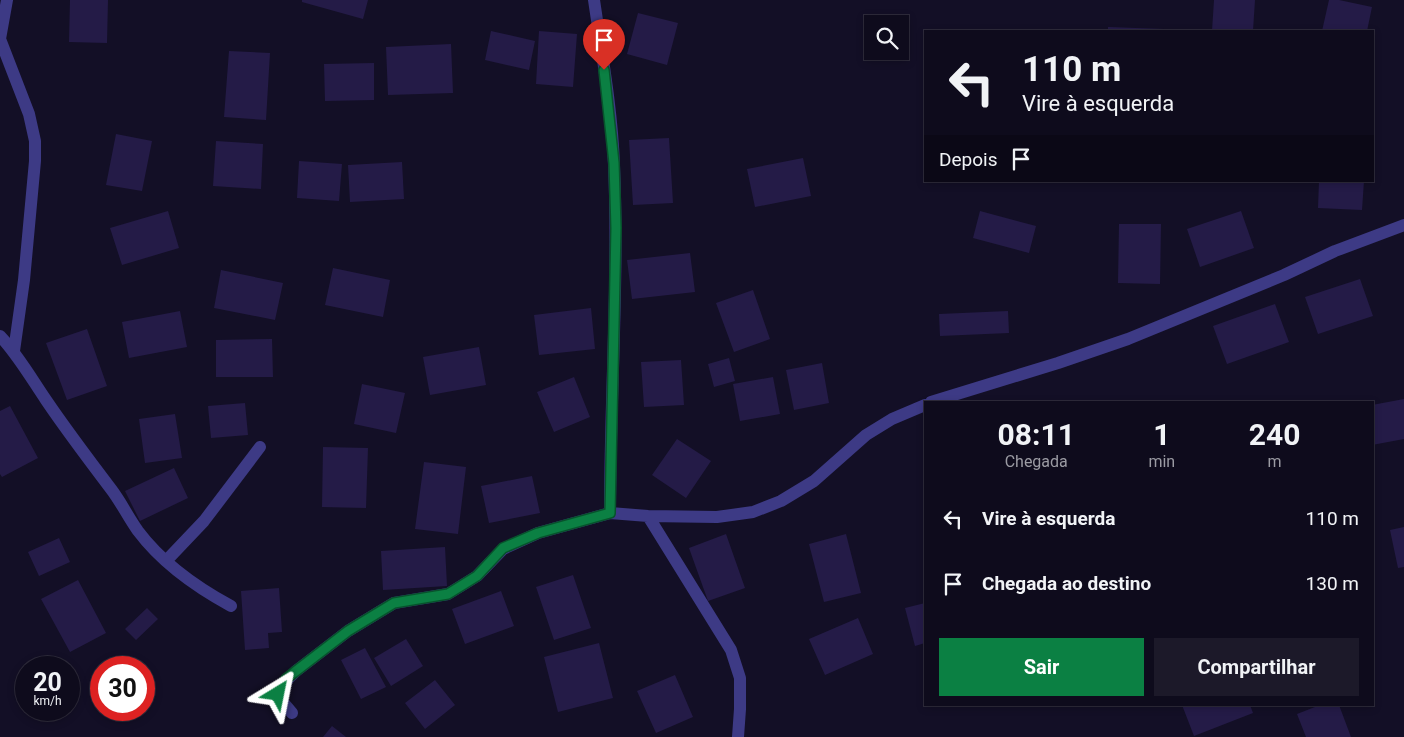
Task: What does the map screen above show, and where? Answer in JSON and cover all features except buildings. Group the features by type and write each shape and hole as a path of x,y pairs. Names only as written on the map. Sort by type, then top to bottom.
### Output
{"street":[{"path":"7,0 0,39 29,114 35,141 35,161 24,280 14,351"},
{"path":"594,0 614,163 615,288 610,427 610,513"},
{"path":"934,401 1058,363 1128,339 1284,275 1336,251 1404,225"},
{"path":"0,336 14,351 78,446 113,491 138,531 166,561 192,583 231,606"},
{"path":"292,713 278,694 280,687 286,679 348,631 394,603 448,594 477,576 503,548 545,531 610,513 648,516 717,517 753,512 781,501 814,481 866,435 892,419 924,405"},
{"path":"166,561 204,521 260,446"},
{"path":"648,516 731,650 740,678 738,737"}],"route":[{"path":"278,694 280,687 286,679 296,671 348,631 394,603 448,594 477,576 503,548 538,533 610,513 610,427 616,228 614,163 604,70"}]}
